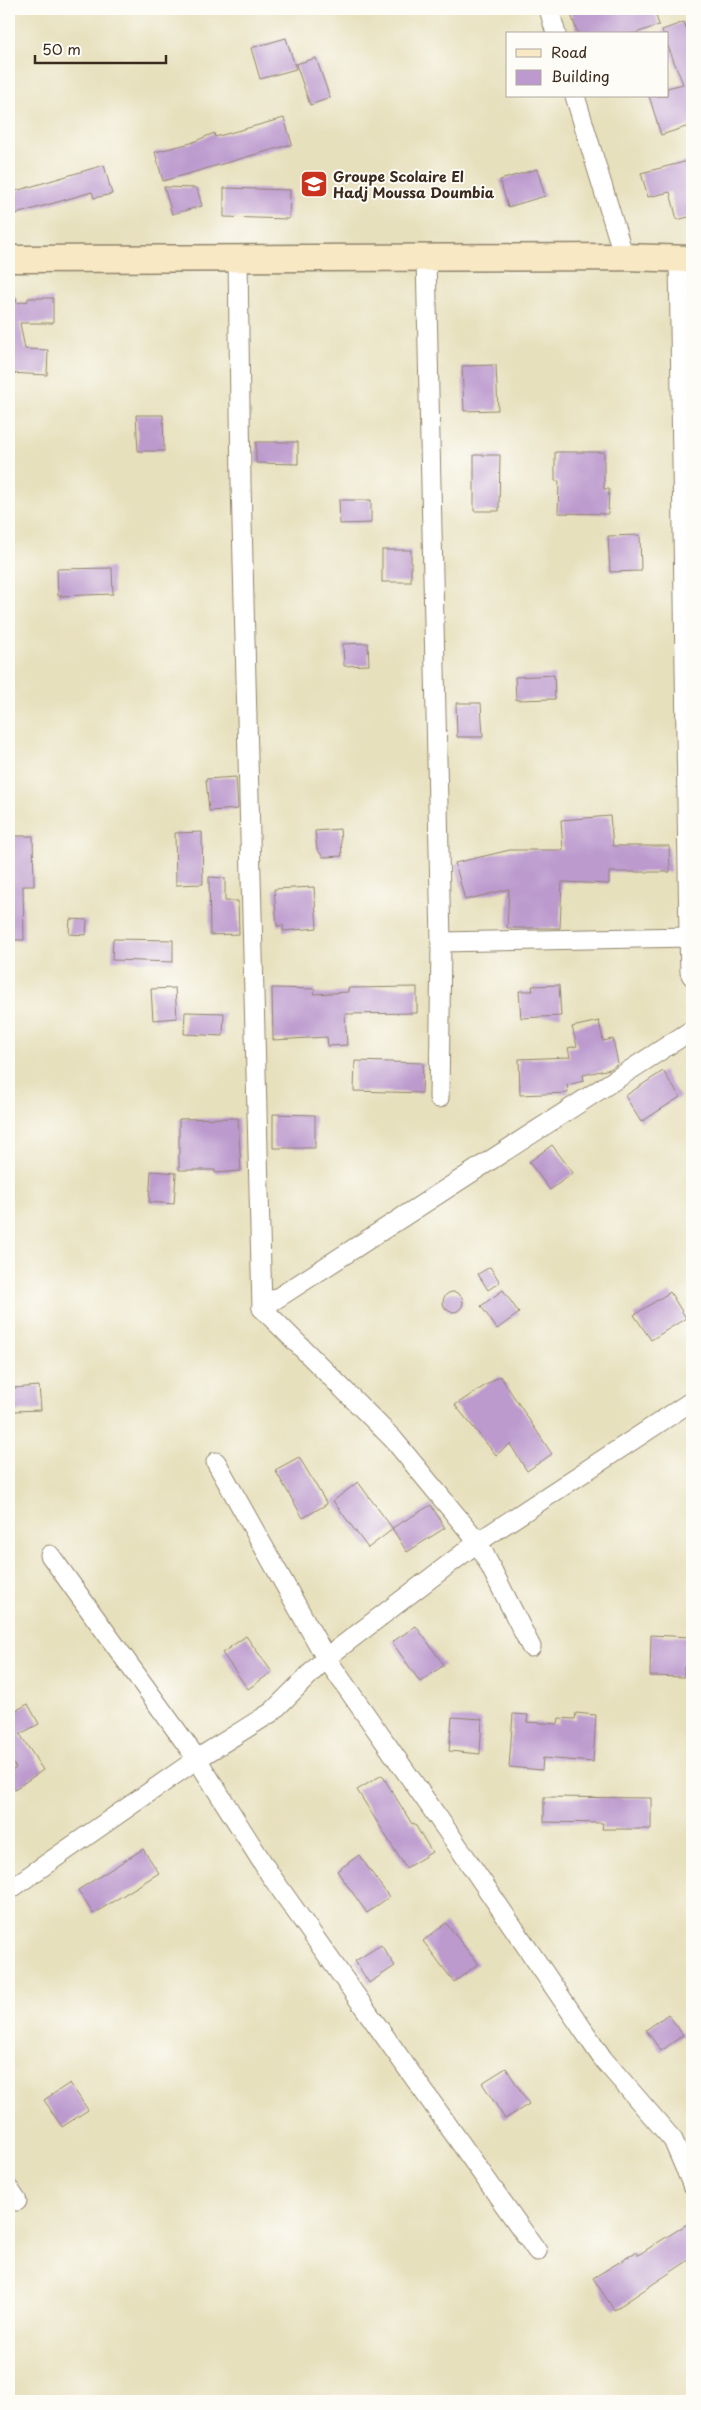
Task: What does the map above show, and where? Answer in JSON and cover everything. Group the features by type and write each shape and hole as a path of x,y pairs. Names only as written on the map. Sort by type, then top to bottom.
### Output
{"street":[{"path":"549,9 555,32"},
{"path":"576,98 624,257"},
{"path":"426,257 441,942 439,1098"},
{"path":"238,258 241,483 262,1308 393,1439 478,1542 531,1647"},
{"path":"9,259 686,258 689,937 690,972 692,976"},
{"path":"441,942 689,937"},
{"path":"262,1308 692,1030"},
{"path":"9,1890 197,1759 272,1712 326,1658 478,1542 692,1401"},
{"path":"216,1462 326,1658 453,1839 603,2059 673,2140 692,2184"},
{"path":"50,1555 197,1759 271,1876 537,2251"}],"building":[{"path":"569,9 654,9 659,25 639,32 577,32"},
{"path":"684,22 692,43 692,125 661,135 650,98 668,98 668,88 683,84 668,46 668,32 662,32 662,30"},
{"path":"286,38 296,69 260,79 251,48"},
{"path":"316,58 330,98 310,105 296,64"},
{"path":"284,118 292,144 163,181 155,152 191,143 214,133 215,137"},
{"path":"692,160 692,216 677,220 670,192 648,197 641,173"},
{"path":"104,165 112,194 94,198 92,192 9,216 9,193"},
{"path":"537,169 545,196 508,207 500,180"},
{"path":"164,187 197,188 202,206 172,214"},
{"path":"224,188 290,190 289,219 224,217"},
{"path":"16,298 17,303 28,301 28,298 53,298 53,323 20,323 25,349 48,350 47,375 9,373 9,299"},
{"path":"496,365 498,410 464,411 462,366"},
{"path":"136,415 163,415 164,451 138,451"},
{"path":"256,442 298,442 298,464 256,463"},
{"path":"555,452 604,452 604,489 609,489 608,514 558,513 559,481 555,481"},
{"path":"474,455 500,455 499,511 474,511"},
{"path":"339,500 371,500 371,523 340,524"},
{"path":"640,535 641,571 610,572 608,536"},
{"path":"382,550 411,550 411,582 382,582"},
{"path":"112,568 113,594 58,596 57,569"},
{"path":"368,643 369,665 344,666 343,644"},
{"path":"554,675 555,699 516,700 515,677"},
{"path":"456,703 481,703 483,737 457,737"},
{"path":"236,777 238,809 209,811 206,779"},
{"path":"610,816 613,846 669,846 670,872 609,872 609,884 562,882 560,928 507,928 509,889 465,900 455,863 510,850 563,850 561,820"},
{"path":"340,829 342,856 323,857 317,849 315,831"},
{"path":"202,832 203,884 176,885 175,833"},
{"path":"9,836 33,836 34,886 23,886 24,940 9,940"},
{"path":"209,877 225,878 225,901 238,901 239,934 210,935"},
{"path":"314,887 317,928 283,931 283,925 277,926 274,889"},
{"path":"70,919 87,920 86,935 69,934"},
{"path":"113,939 173,940 173,962 112,960"},
{"path":"559,985 561,1016 521,1018 519,991 533,991 532,986"},
{"path":"417,987 417,1013 345,1014 347,1045 328,1046 327,1037 273,1040 272,988 315,989 314,994 348,992 348,988"},
{"path":"175,988 177,1018 153,1020 151,989"},
{"path":"185,1012 224,1013 223,1036 184,1034"},
{"path":"599,1021 603,1041 613,1039 618,1064 610,1069 583,1075 584,1081 567,1085 568,1093 520,1095 519,1059 570,1057 568,1048 577,1046 572,1027"},
{"path":"355,1061 423,1063 422,1093 354,1091"},
{"path":"663,1071 680,1097 641,1122 625,1096"},
{"path":"273,1114 315,1115 315,1148 273,1148"},
{"path":"238,1118 241,1171 215,1173 215,1170 179,1170 179,1119"},
{"path":"552,1145 573,1173 550,1190 529,1162"},
{"path":"151,1171 176,1173 174,1204 149,1202"},
{"path":"490,1267 500,1282 488,1290 478,1274"},
{"path":"503,1290 519,1313 497,1329 481,1306"},
{"path":"453,1292 460,1295 463,1302 460,1309 453,1312 446,1309 443,1302 446,1295"},
{"path":"670,1292 686,1318 651,1340 634,1315"},
{"path":"500,1376 552,1454 527,1471 510,1444 496,1455 455,1405"},
{"path":"39,1386 41,1410 14,1411 13,1388"},
{"path":"299,1457 327,1504 303,1518 275,1470"},
{"path":"358,1482 393,1529 368,1548 333,1501"},
{"path":"431,1505 445,1528 407,1552 392,1528"},
{"path":"416,1626 444,1665 420,1682 392,1642"},
{"path":"651,1635 692,1637 692,1668 684,1667 684,1677 650,1676"},
{"path":"246,1636 272,1672 248,1689 222,1653"},
{"path":"28,1704 39,1724 20,1734 43,1770 9,1793 9,1773 16,1768 9,1757 9,1714"},
{"path":"576,1713 596,1715 593,1762 543,1758 542,1770 509,1767 513,1714 528,1715 527,1722 558,1724 559,1718 575,1719"},
{"path":"452,1717 482,1719 480,1754 449,1751"},
{"path":"382,1775 412,1824 414,1823 432,1852 406,1868 357,1790"},
{"path":"544,1797 651,1798 651,1829 602,1829 603,1823 544,1822"},
{"path":"143,1849 159,1873 93,1914 78,1890"},
{"path":"359,1855 389,1897 367,1913 337,1871"},
{"path":"446,1923 478,1964 454,1982 423,1941"},
{"path":"381,1945 395,1966 369,1983 355,1961"},
{"path":"668,2014 683,2035 661,2051 646,2030"},
{"path":"506,2068 529,2104 505,2119 482,2083"},
{"path":"70,2083 88,2110 62,2127 44,2100"},
{"path":"692,2221 692,2258 614,2310 593,2278 636,2252 638,2255"}],"place":[{"name":"Groupe Scolaire El Hadj Moussa Doumbia","path":"314,184"}]}
